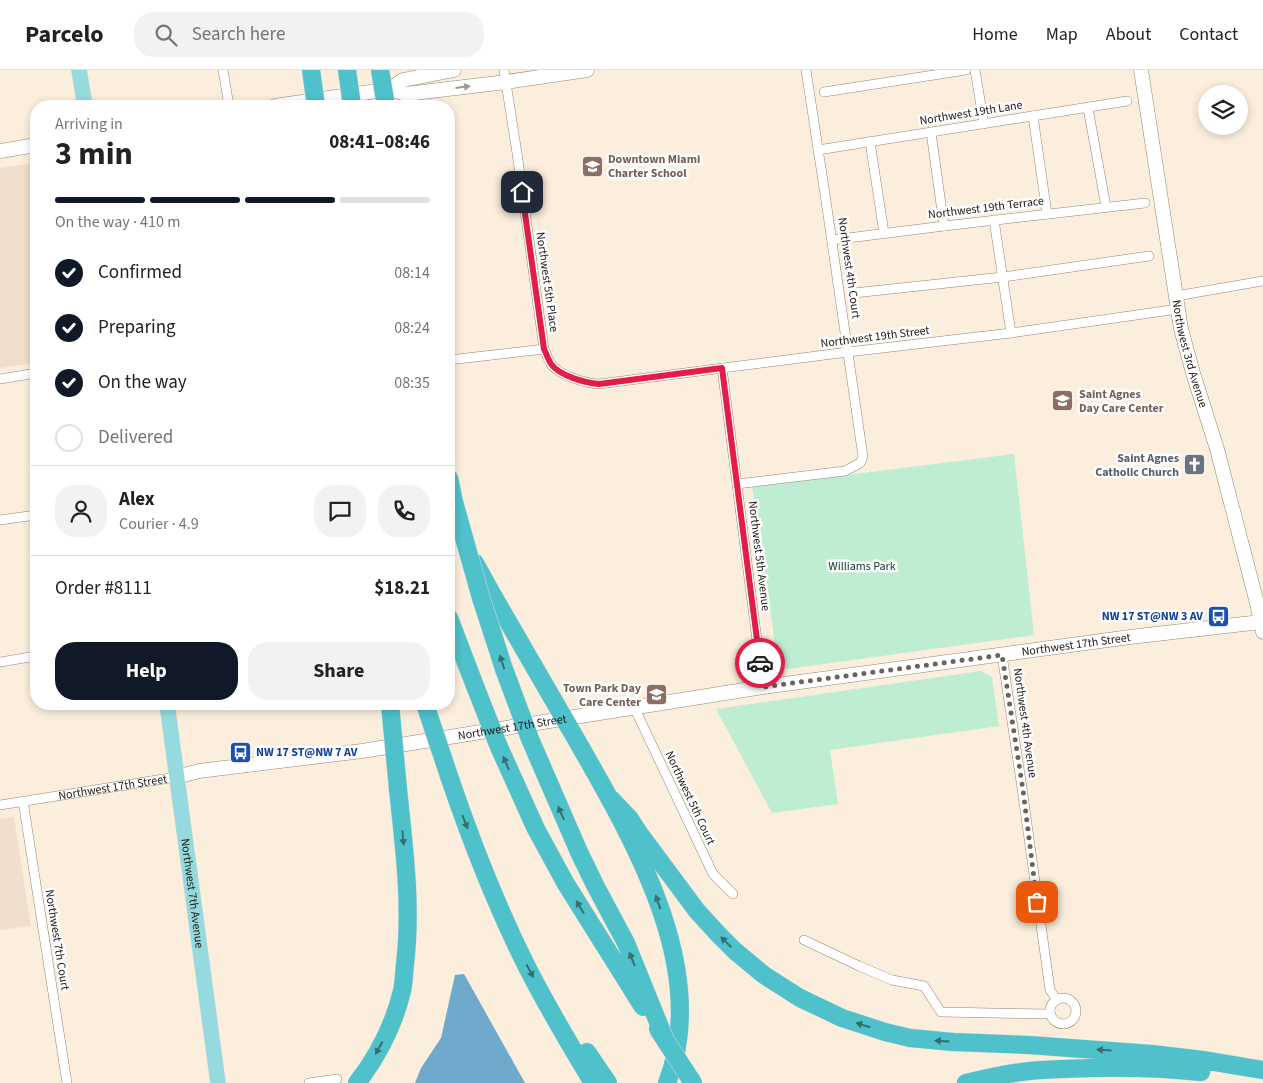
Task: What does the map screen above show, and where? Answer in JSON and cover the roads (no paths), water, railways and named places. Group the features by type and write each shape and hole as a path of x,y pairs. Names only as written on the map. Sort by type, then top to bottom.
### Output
{"highway":[{"path":"311,70 315,100"},
{"path":"347,70 351,100"},
{"path":"380,70 388,98"},
{"path":"455,506 481,598 504,669 530,739 579,852 626,943 664,1037"},
{"path":"455,525 491,592 611,800 650,880 672,948 679,988 680,1016 677,1050 667,1083"},
{"path":"455,634 521,798 540,836 566,884 692,1083"},
{"path":"357,1083 388,1034 402,989 408,936 407,879 391,710"},
{"path":"427,710 460,810 492,891 527,967 593,1083"},
{"path":"611,800 630,819 682,892 734,951 764,975 819,1008 859,1024 910,1038 1152,1054 1263,1070"},
{"path":"562,1031 581,1044 608,1083"},
{"path":"966,1083 1028,1071 1141,1067 1173,1069 1263,1082"},
{"path":"1018,1083 1029,1081 1055,1069"}],"main road":[{"path":"79,70 84,100"},
{"name":"Northwest 7th Avenue","path":"168,710 218,1083"}],"street":[{"path":"223,70 228,100"},
{"path":"388,98 403,80 454,70"},
{"path":"360,100 388,98 505,76 587,70"},
{"name":"Northwest 4th Court","path":"737,484 845,471 860,463 863,456 806,70"},
{"path":"824,92 966,70"},
{"path":"975,70 984,124"},
{"name":"Northwest 3rd Avenue","path":"1141,70 1177,303 1186,349 1217,449 1262,625"},
{"name":"Northwest 5th Place","path":"505,76 544,349 550,363 556,369 576,380"},
{"name":"Northwest 19th Lane","path":"818,150 1127,101"},
{"path":"1088,108 1106,207"},
{"path":"1033,116 1047,214"},
{"path":"931,132 944,226"},
{"path":"870,142 884,233"},
{"path":"0,150 30,146"},
{"name":"Northwest 19th Terrace","path":"832,240 1144,203"},
{"path":"994,220 1011,333"},
{"path":"854,293 1003,277 1149,256"},
{"name":"Northwest 19th Street","path":"576,380 599,384 1011,333 1177,303 1263,281"},
{"name":"Northwest 5th Place","path":"455,359 544,349"},
{"name":"Northwest 5th Avenue","path":"722,368 763,687"},
{"path":"0,379 30,375"},
{"path":"0,520 30,516"},
{"name":"Northwest 17th Street","path":"0,805 198,771 362,751 763,687 1130,638 1262,625"},
{"name":"Northwest 4th Avenue","path":"1002,655 1050,990 1057,1000"},
{"path":"0,662 30,657"},
{"name":"Northwest 5th Court","path":"634,707 712,874 733,894"},
{"name":"Northwest 7th Court","path":"23,801 66,1083"},
{"path":"804,940 892,980 924,986 941,1012 1050,1014"},
{"path":"1066,999 1074,1004 1076,1014 1067,1024 1058,1024 1050,1014 1051,1006 1057,1000 1066,999"},
{"path":"309,1083 338,1079"}],"water":[{"path":"464,974 525,1083 415,1083 421,1068 441,1038 455,975"}],"place":[{"name":"Downtown Miami Charter School","path":"592,166"},
{"name":"Saint Agnes Day Care Center","path":"1063,401"},
{"name":"Saint Agnes Catholic Church","path":"1195,465"},
{"name":"NW 17 ST@NW 3 AV","path":"1219,616"},
{"name":"Town Park Day Care Center","path":"657,695"},
{"name":"NW 17 ST@NW 7 AV","path":"240,752"}],"park label":[{"name":"Williams Park","path":"862,566"}]}
